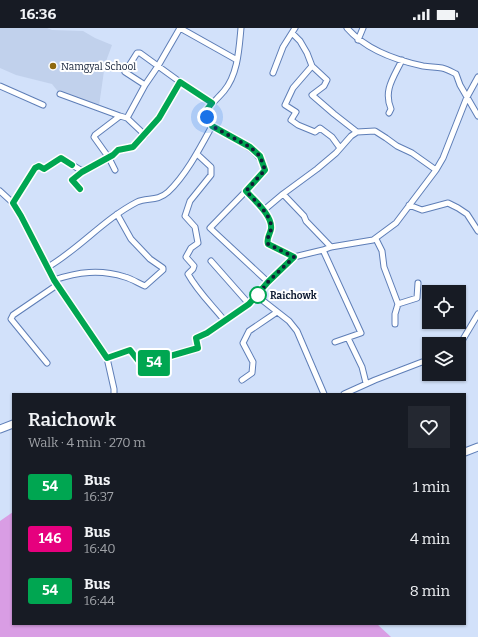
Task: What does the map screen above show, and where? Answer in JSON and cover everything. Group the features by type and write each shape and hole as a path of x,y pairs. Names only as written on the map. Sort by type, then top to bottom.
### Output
{"street":[{"path":"127,118 145,85 180,28 237,60"},
{"path":"241,28 237,60 232,76 224,90 205,112 212,126 250,147 260,156 265,170 210,228 268,282"},
{"path":"274,73 283,47 295,28"},
{"path":"347,28 358,40 373,49 402,60 424,66 444,68 456,74 478,116"},
{"path":"358,40 363,28"},
{"path":"292,33 300,41 312,66 327,80 324,86 312,95 357,132"},
{"path":"145,85 125,72 137,54 140,53 212,103"},
{"path":"389,113 391,109 388,101 389,87 402,60"},
{"path":"312,66 293,88 285,105 296,112 292,120 298,125 315,132 320,128 332,137 340,148"},
{"path":"107,358 130,350 144,368 160,359 198,348 196,338 207,333 249,304 268,282 294,257 331,247 376,239 396,223 436,170 443,158 467,97 476,85 478,77"},
{"path":"80,189 72,180 82,172 109,158 118,150 133,147 159,118 180,82"},
{"path":"0,86 43,105"},
{"path":"60,94 127,118 144,135"},
{"path":"115,170 109,158 94,138 95,135 120,116"},
{"path":"48,267 59,261 117,214 138,201 155,199 167,192 190,165 212,126"},
{"path":"264,210 317,169 357,132 375,131 397,146 412,153 436,170"},
{"path":"196,154 211,168 211,174 190,201 185,216 195,227 198,243 191,248 186,257 194,266 188,274 194,286 224,320"},
{"path":"13,203 18,192 38,166 44,169 61,158 82,172"},
{"path":"246,191 264,210 271,223 271,230 267,240 268,244 294,257"},
{"path":"0,192 13,203 55,282 107,358 114,393"},
{"path":"283,194 331,247"},
{"path":"409,205 422,210 448,204 458,208 466,214 478,231"},
{"path":"48,363 12,319 13,315 55,282 72,274 103,272 125,277 145,286 163,270 163,268 150,259 131,239 117,214"},
{"path":"376,239 382,251 384,267 398,304 395,324"},
{"path":"323,250 361,333 335,342"},
{"path":"211,261 249,304"},
{"path":"398,304 417,298 418,283"},
{"path":"257,296 289,321 297,331 324,393"},
{"path":"242,380 252,373 253,362 243,343 249,331 277,312"},
{"path":"464,337 478,314"},
{"path":"348,338 362,367 366,384"},
{"path":"346,393 422,362"},
{"path":"0,429 12,424"},
{"path":"466,452 478,448"}],"shaded area":[{"name":"Namgyal School","path":"0,28 47,28 52,30 83,31 112,45 105,64 99,106 60,94 52,84 16,75 0,68"},
{"path":"12,513 12,625 378,625 391,637 0,637 0,521"}],"bus line":[{"name":"54","path":"72,165 61,158 44,169 38,166 18,192 13,203 54,280 107,358 130,350 144,368 160,359 198,348 196,338 207,333 249,304 268,282 294,257 268,244 267,240 271,230 271,223 264,210 246,191 265,170 260,156 250,147 231,138 212,126 205,112 212,103 180,82 159,118 133,147 118,150 113,155 82,172 72,180 80,189"}],"place":[{"name":"Namgyal School","path":"53,66"},
{"name":"Raichowk","path":"258,295"}],"route":[{"path":"207,117 212,126 231,138 250,147 260,156 265,170 246,191 264,210 271,223 271,230 267,240 268,244 294,257 268,282 257,296 258,295"}]}
